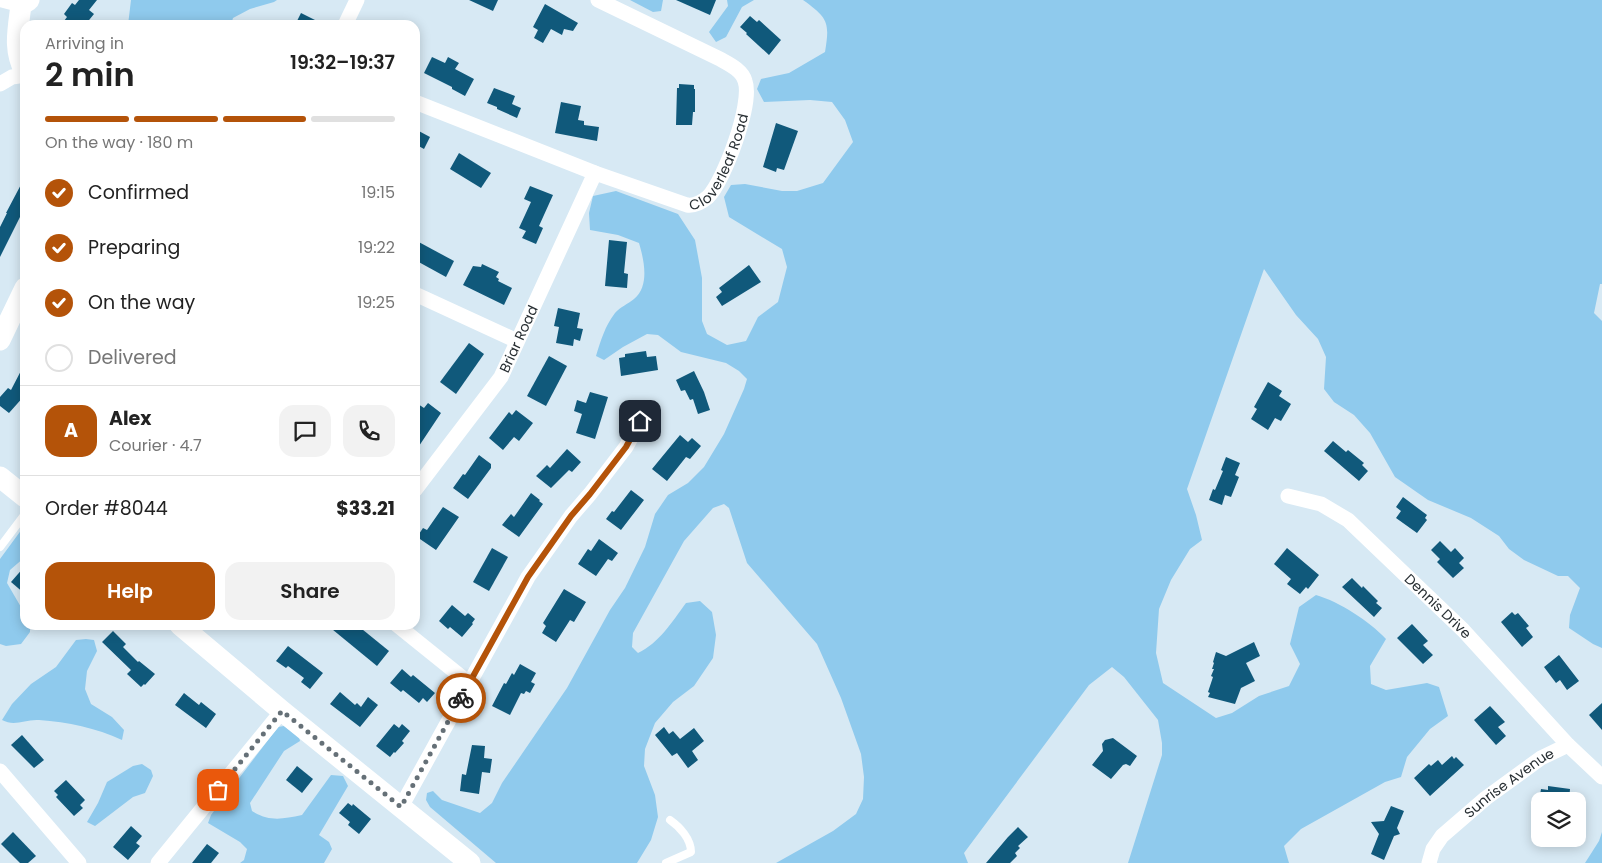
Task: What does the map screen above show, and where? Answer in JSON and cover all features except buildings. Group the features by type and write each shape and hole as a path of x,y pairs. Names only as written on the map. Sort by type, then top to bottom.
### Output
{"main road":[{"path":"17,2 16,46 20,61"},
{"path":"0,340 20,298"},
{"path":"0,477 20,493"},
{"path":"186,630 282,711 470,863"}],"street":[{"path":"347,20 357,0"},
{"name":"Cloverleaf Road","path":"420,104 595,173 687,205 700,202 708,196 717,184 742,124 747,97 744,78 733,66 598,0"},
{"path":"0,84 12,77 20,75"},
{"name":"Briar Road","path":"420,483 500,377 595,173"},
{"path":"420,296 516,341"},
{"path":"401,807 528,577 571,516 626,447 640,421"},
{"name":"Dennis Drive","path":"1288,496 1321,504 1348,520 1462,630 1568,744"},
{"path":"403,630 469,683"},
{"path":"158,863 282,711"},
{"name":"Sunrise Avenue","path":"1429,863 1433,849 1442,836 1486,798 1541,758 1568,744 1602,777"},
{"path":"0,771 79,863"}],"lane":[{"path":"0,547 20,521"},
{"path":"666,863 691,852 691,847 684,833 670,820"}],"shaded area":[{"path":"131,0 277,0 250,9 232,20 129,20"},
{"path":"630,0 663,0 661,11 653,12"},
{"path":"727,0 754,0 742,7 726,37 716,42 709,32 728,6"},
{"path":"803,0 1602,0 1602,284 1600,284 1594,313 1602,321 1602,648 1569,628 1570,615 1580,588 1568,576 1558,576 1524,560 1509,549 1499,536 1471,518 1428,500 1395,477 1370,433 1354,415 1334,402 1324,389 1326,357 1318,339 1296,315 1264,269 1187,489 1202,540 1190,549 1171,580 1159,609 1156,653 1163,683 1216,718 1232,713 1259,696 1289,686 1300,664 1290,644 1299,607 1316,595 1325,598 1354,613 1386,639 1370,666 1371,684 1386,690 1427,683 1439,687 1448,716 1430,729 1407,757 1401,777 1385,782 1301,829 1284,846 1289,863 1128,863 1162,755 1162,743 1158,720 1124,677 1112,667 1089,685 964,853 968,863 776,863 833,831 856,814 863,799 864,777 861,754 841,698 817,644 747,563 729,508 724,504 713,508 684,541 633,633 632,647 638,653 659,638 686,603 700,601 712,612 716,635 713,658 694,686 673,702 655,723 645,749 644,766 655,795 658,817 651,840 637,863 496,863 430,807 426,800 427,793 433,791 442,800 480,813 492,803 502,783 567,688 610,610 625,588 645,547 655,514 668,495 688,483 704,467 724,434 747,379 739,371 726,363 681,352 658,335 647,334 604,360 596,356 604,333 612,318 617,311 639,294 644,280 644,273 643,257 639,243 618,235 590,230 589,213 593,196 616,191 678,214 695,240 702,278 702,321 707,334 727,345 746,341 758,317 778,302 787,267 782,249 729,217 724,197 731,185 745,184 782,191 797,191 823,183 853,142 845,120 832,102 810,100 764,102 757,89 761,79 789,73 825,52 827,27 825,22 818,12"},
{"path":"20,532 20,561 10,570 7,583 20,605 20,630 30,630 21,644 6,646 0,644 0,559"},
{"path":"76,640 94,640 97,651 87,671 85,689 91,704 112,717 124,730 122,740 92,729 61,722 34,720 11,723 2,720 12,704 31,684 56,667"},
{"path":"284,726 299,737 300,741 284,751 250,803 252,811 265,817 276,819 302,815 331,775 343,776 348,786 319,835 329,842 332,849 324,863 240,863 244,860 247,849 240,842 208,823 211,815 278,727"},
{"path":"142,764 151,770 153,776 145,793 133,797 95,826 87,822 107,782 133,766"},
{"path":"1602,832 1602,863 1585,863 1599,841"}],"way so far":[{"path":"218,790 282,711 401,807 461,698"}],"route":[{"path":"461,698 528,577 548,545 626,447 640,421"}]}
